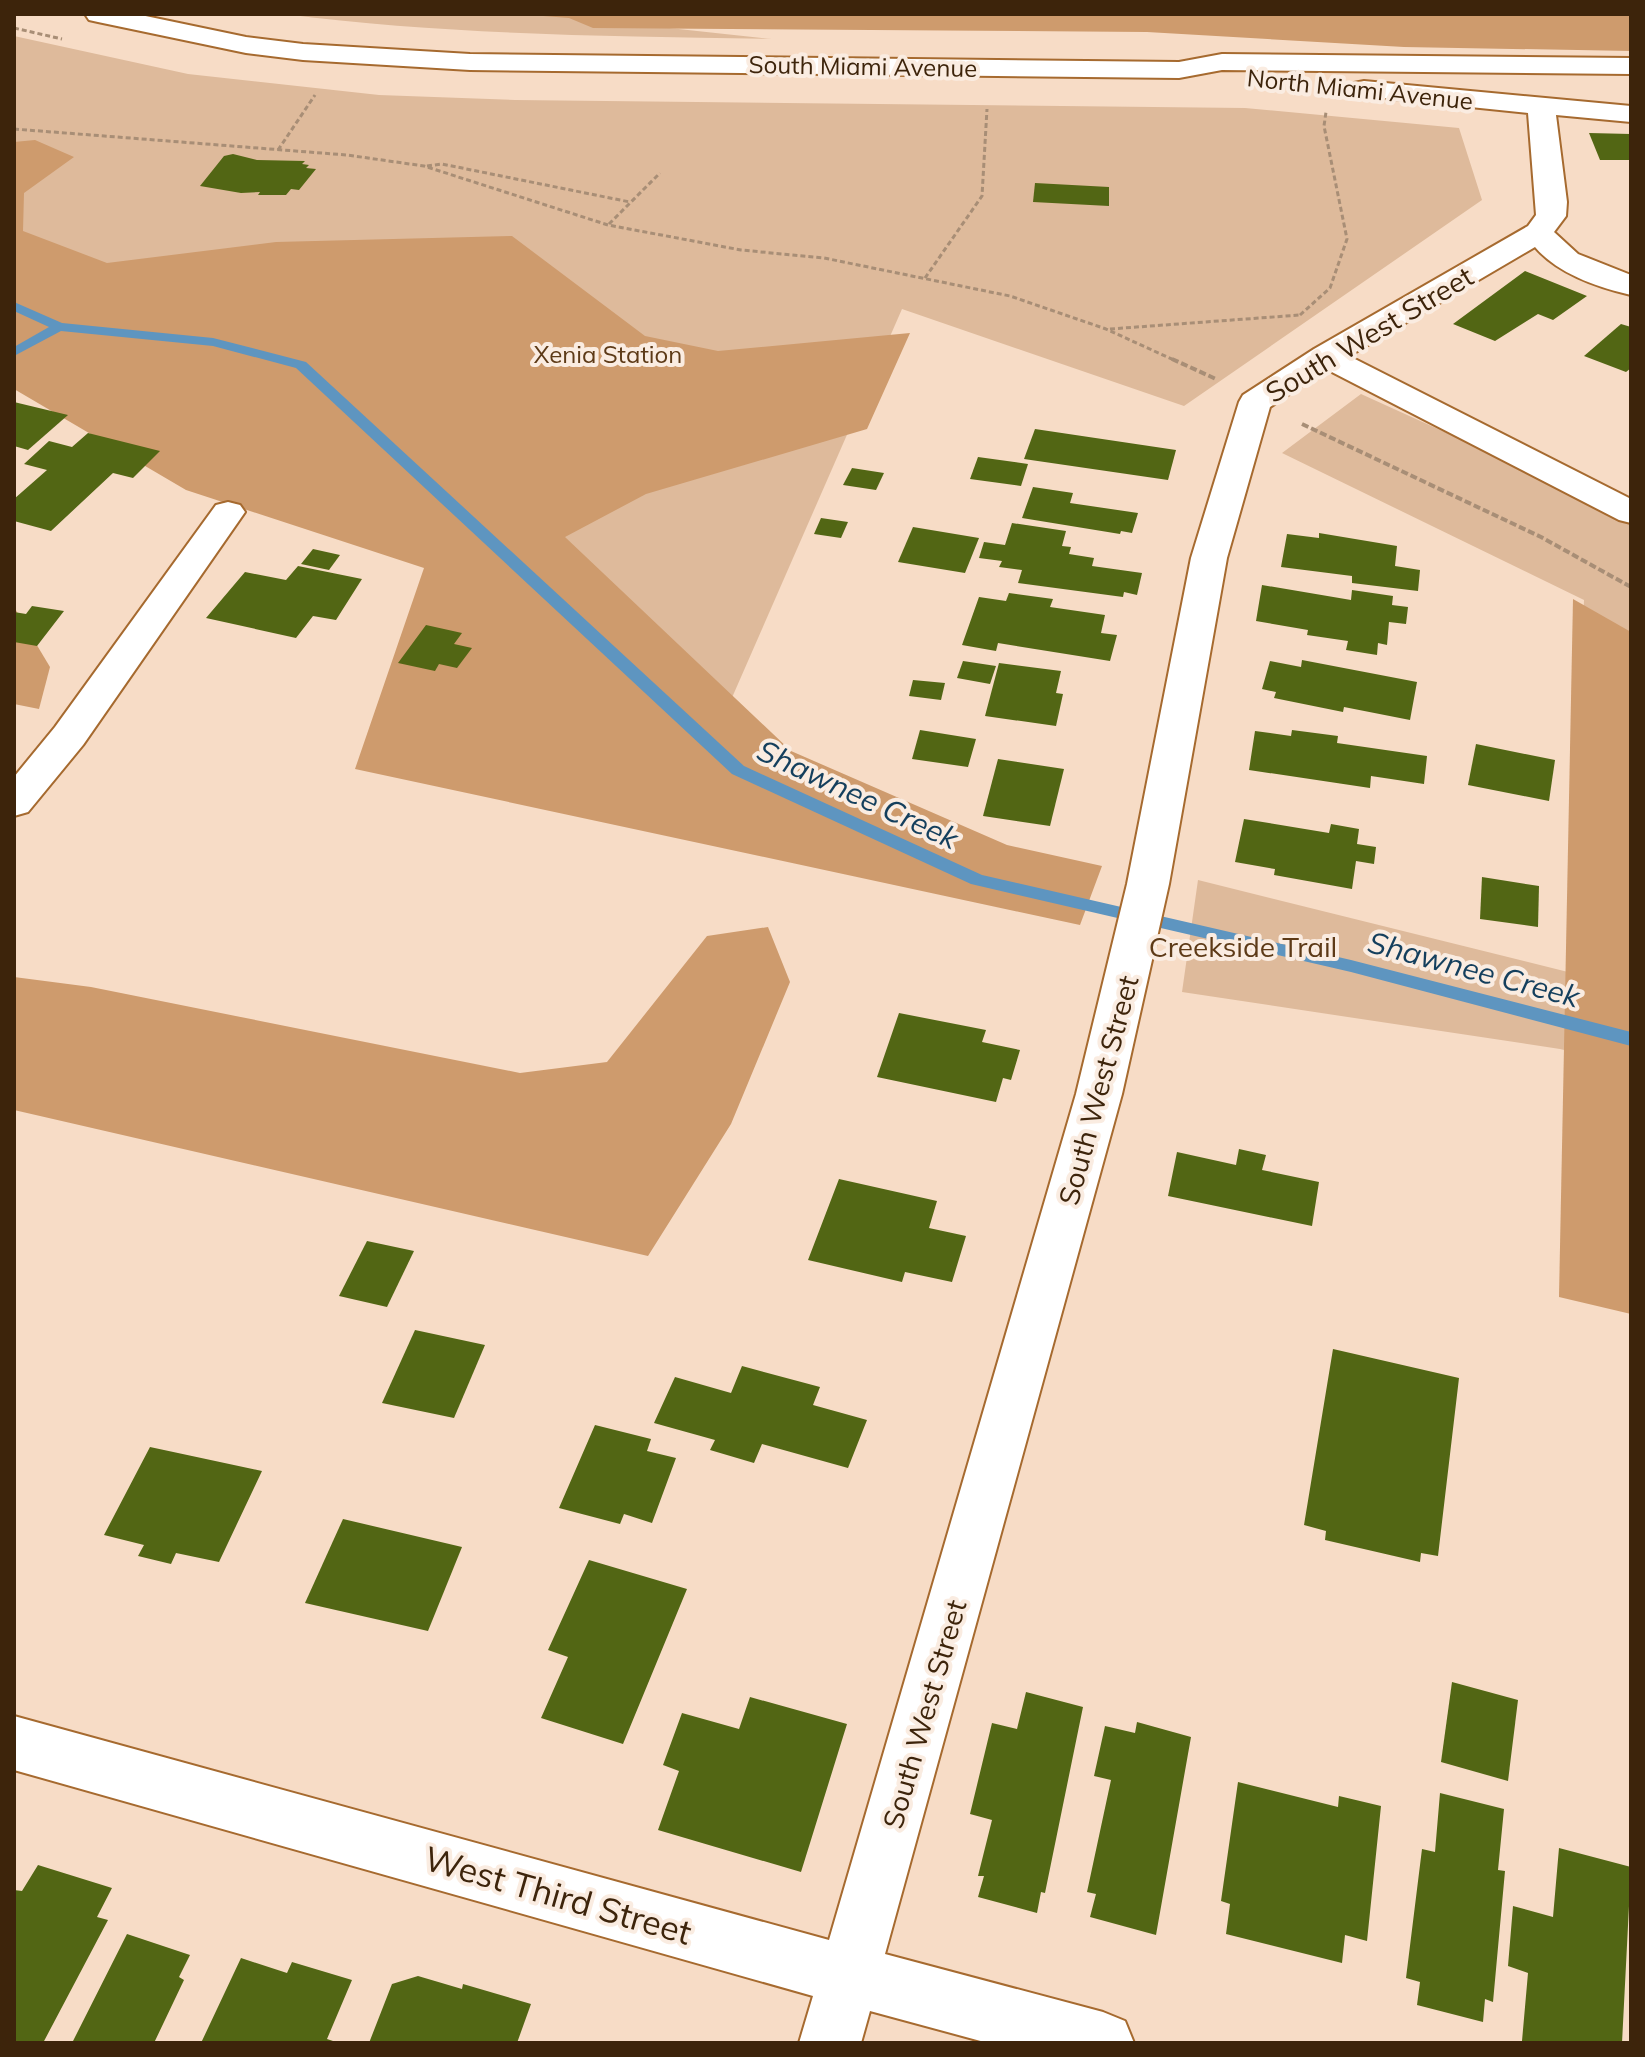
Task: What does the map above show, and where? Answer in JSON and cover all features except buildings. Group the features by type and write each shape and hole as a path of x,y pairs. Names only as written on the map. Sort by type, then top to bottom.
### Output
{"street":[{"name":"South Miami Avenue","path":"98,14 246,45 303,52 445,61 1179,70 1222,62 1631,66"},
{"name":"North Miami Avenue","path":"1179,70 1631,114"},
{"path":"1541,106 1552,202 1546,242"},
{"path":"1546,242 1631,254"},
{"path":"1546,242 1571,263 1631,286"},
{"name":"South West Street","path":"830,2043 1099,1094 1148,884 1209,558 1255,402 1325,356 1546,242"},
{"path":"1325,356 1631,513"},
{"path":"14,803 69,736 228,512"},
{"name":"West Third Street","path":"14,1743 781,1957 1103,2043"}],"path":[{"path":"278,150 320,88"},
{"path":"1289,325 1330,288 1347,239 1324,126 1326,110"},
{"path":"14,129 355,156 424,166 608,225 741,250 824,258 1010,296 1106,329 1218,380 1255,402 1541,537 1631,587"},
{"path":"925,278 982,196 986,129"},
{"path":"424,166 442,164 630,202"},
{"path":"608,225 660,173"},
{"path":"1106,329 1300,315"}],"green space":[{"path":"284,14 582,14 577,18 772,39 466,30"},
{"path":"518,14 1631,14 1631,51 1404,47 1147,32 593,28 569,18"},
{"name":"Xenia Station","path":"14,36 188,74 379,95 515,100 1245,108 1459,128 1482,200 1184,406 902,309 706,757 467,567 14,340"},
{"path":"35,140 74,157 24,193 23,231 107,263 276,242 512,236 645,336 718,351 910,333 867,429 646,494 565,537 791,751 1007,845 1102,866 1080,925 355,769 424,568 186,490 14,389 14,142"},
{"name":"Creekside Trail","path":"1361,394 1631,523 1631,1066 1560,1049 1182,992 1198,880 1568,972 1584,600 1282,453"},
{"path":"1573,599 1631,632 1631,1314 1559,1297"},
{"path":"14,607 50,667 39,709 14,704"},
{"path":"768,927 790,982 731,1124 648,1256 14,1110 14,977 91,987 520,1073 607,1062 707,936"}],"waterway":[{"name":"Shawnee Creek","path":"14,306 59,327"},
{"path":"14,352 59,327"},
{"name":"Shawnee Creek","path":"59,327 213,342 301,365 738,770 977,880 1351,966 1631,1039"}]}
